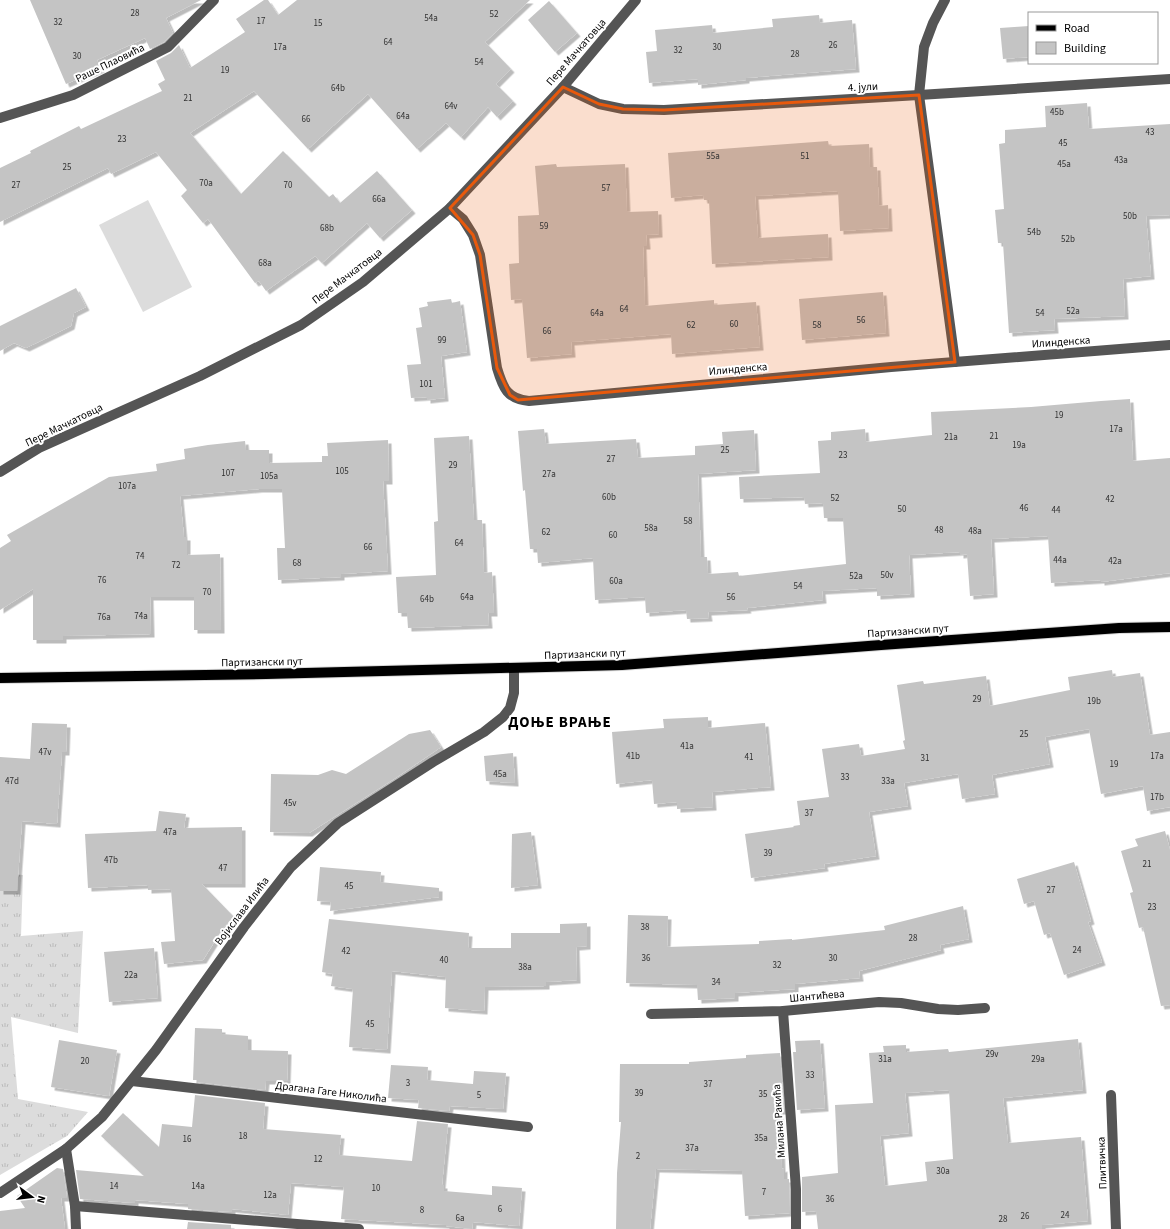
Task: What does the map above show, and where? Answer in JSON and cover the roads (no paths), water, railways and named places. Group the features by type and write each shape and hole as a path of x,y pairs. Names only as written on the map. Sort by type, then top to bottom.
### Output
{"main road":[{"name":"Партизански пут","path":"0,678 622,666 1119,628 1170,627"}],"street":[{"name":"Раше Плаовића","path":"0,118 73,95 168,47 214,0"},
{"name":"Пере Мачкатовца","path":"0,472 39,448 200,376 301,325 363,282 450,208 562,87 636,0"},
{"path":"945,0 933,23 924,47 919,96 955,362"},
{"name":"4. јули","path":"562,87 599,104 622,109 664,110 919,96 1170,79"},
{"name":"Илинденска","path":"450,208 463,219 473,235 480,255 497,368 501,382 510,395 518,400 529,401 891,367 1170,346"},
{"name":"Војислава Илића","path":"0,1193 66,1149 102,1116 156,1050 244,927 291,867 338,823 432,762 484,732 503,717 510,708 514,693 514,668"},
{"name":"Шантићева","path":"651,1014 783,1011 878,1002 902,1003 938,1009 958,1010 985,1008"},
{"name":"Милана Ракића","path":"783,1011 796,1189 796,1229"},
{"name":"Драгана Гаге Николића","path":"132,1081 528,1127"},
{"name":"Плитвичка","path":"1111,1095 1116,1229"},
{"path":"66,1149 75,1206 76,1229"},
{"path":"75,1206 358,1229"}],"district":[{"name":"ДОЊЕ ВРАЊЕ","path":"560,722"}]}
